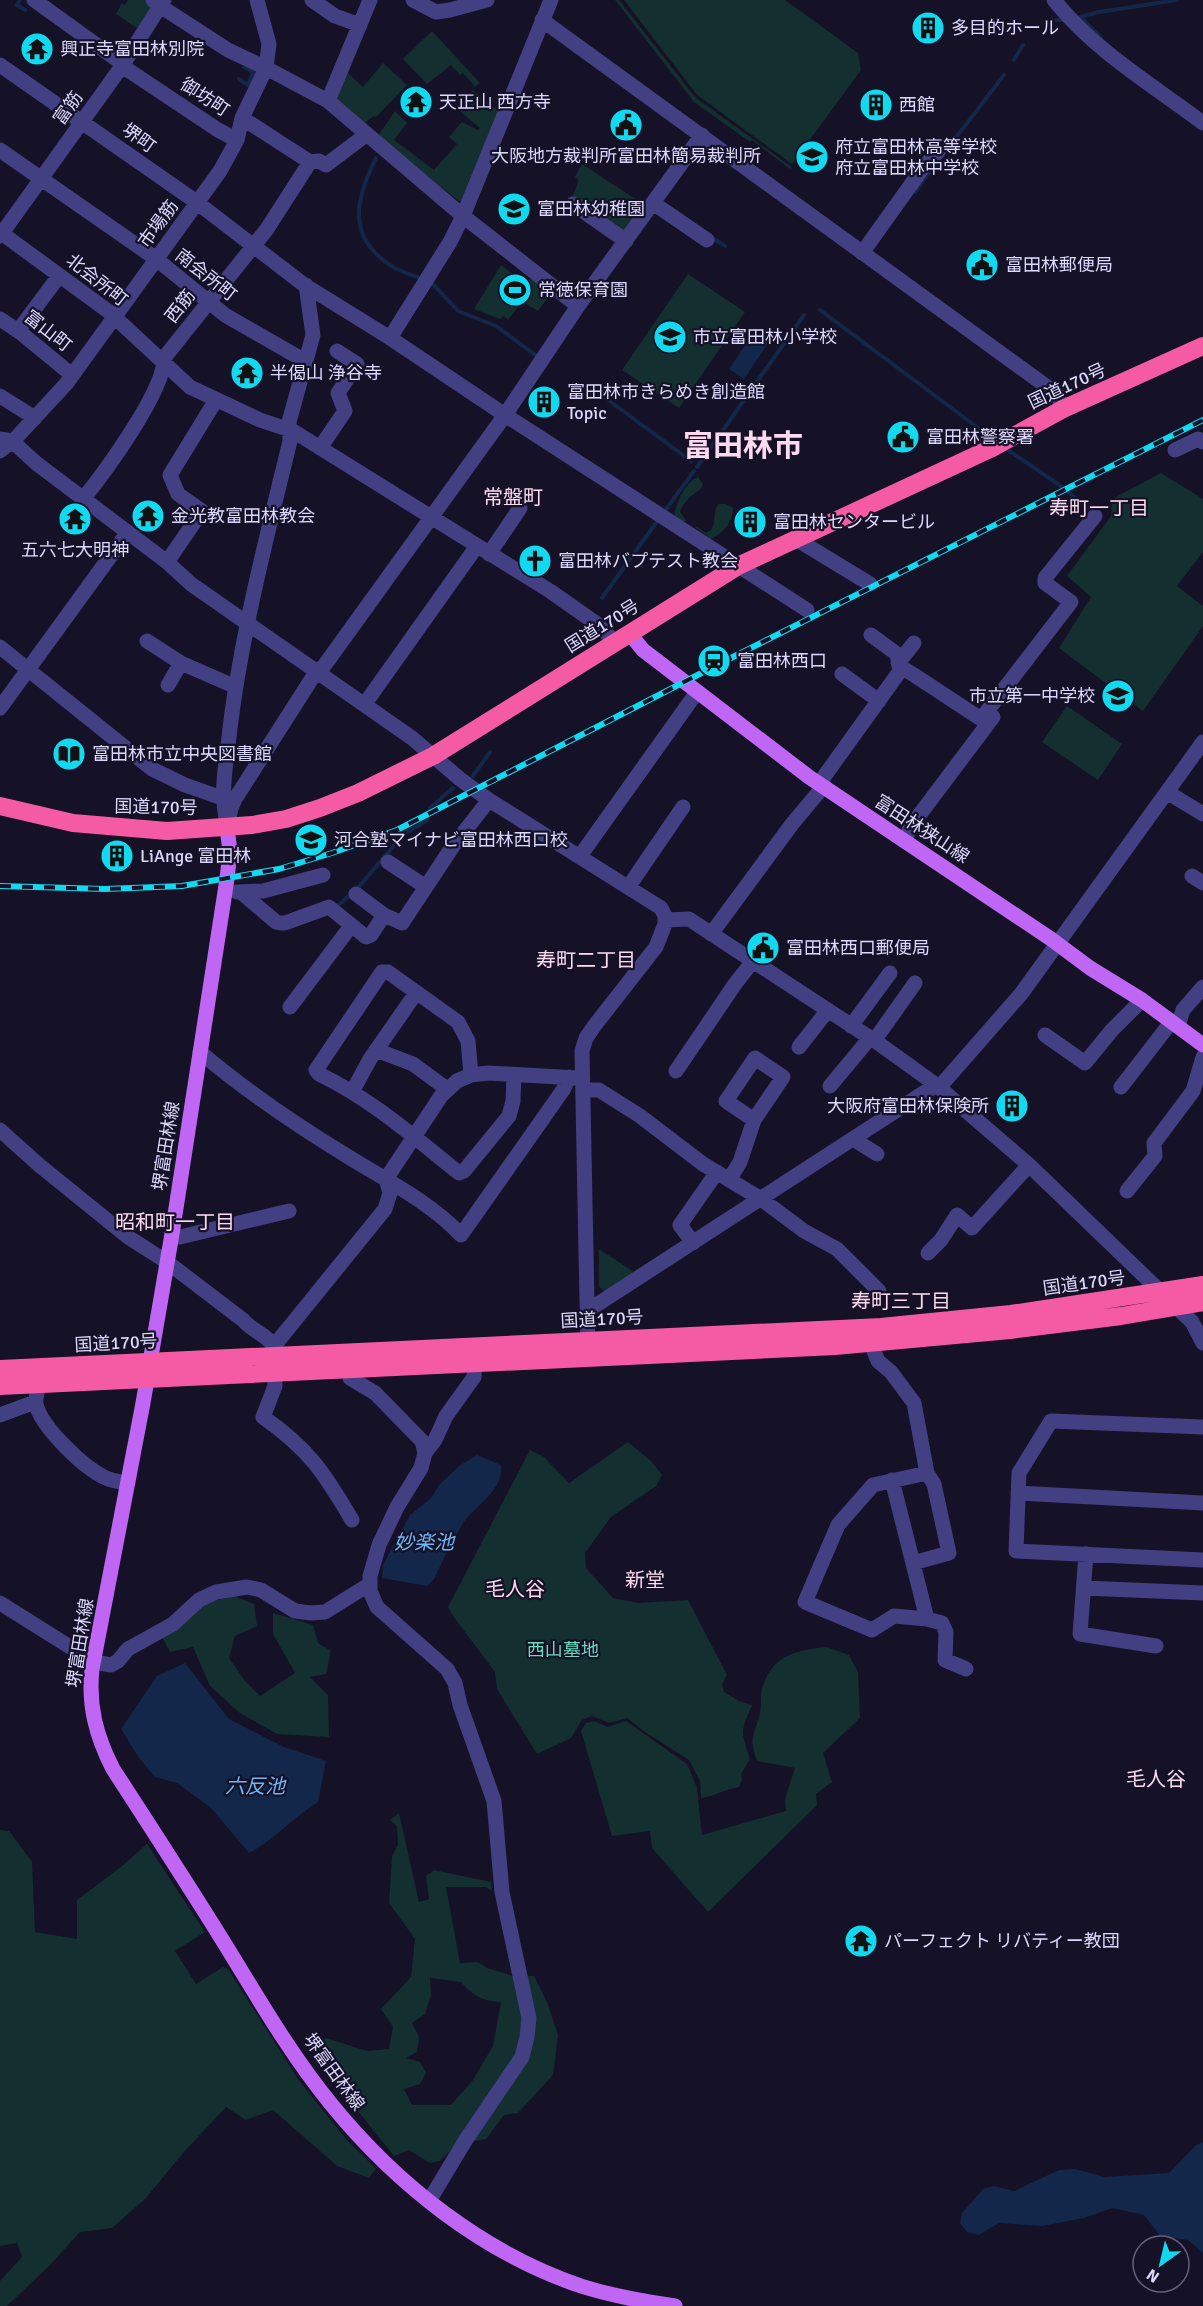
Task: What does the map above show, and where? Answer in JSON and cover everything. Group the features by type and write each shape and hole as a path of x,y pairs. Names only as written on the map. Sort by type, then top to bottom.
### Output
{"highway":[{"name":"国道170号","path":"0,806 63,821 166,831 227,828 286,819 320,808 358,793 433,756 738,566 992,448 1063,409 1203,346"},
{"name":"国道170号","path":"873,1335 1203,1285"},
{"name":"国道170号","path":"349,1361 1019,1329 1203,1302"},
{"name":"国道170号","path":"0,1386 37,1394 149,1371 273,1359 475,1362 588,1349"},
{"name":"国道170号","path":"0,1369 149,1371"}],"main road":[{"name":"富田林狭山線","path":"623,639 643,650 823,787 1090,968 1142,1000 1203,1045"},
{"name":"堺富田林線","path":"227,828 230,851 225,890 172,1234 91,1683 92,1709 101,1745 113,1768 250,1986 329,2102 356,2134 396,2174 471,2232 547,2272 581,2286 620,2297 675,2306"}],"street":[{"name":"御坊町","path":"34,0 122,65 218,130 237,140"},
{"name":"市場筋","path":"4,444 35,418 72,375 220,171 237,140 242,118 266,68 269,44 256,0"},
{"path":"312,0 335,16 360,25"},
{"path":"328,101 370,0"},
{"path":"413,0 436,12 487,0"},
{"path":"390,338 450,242 463,216 551,0"},
{"path":"1054,0 1070,20 1140,80 1203,123"},
{"name":"富筋","path":"1,234 122,65 159,2"},
{"path":"159,2 228,50 328,101 463,216 578,306"},
{"path":"542,20 1057,394 1063,409"},
{"name":"堺町","path":"0,65 197,203 306,285 807,610"},
{"path":"242,118 310,162 319,161 326,165 366,134"},
{"path":"227,828 235,799 317,671 324,666 505,415 578,306 702,135"},
{"name":"南会所町","path":"0,150 156,259 225,315 305,361"},
{"path":"862,253 925,165 938,152"},
{"name":"西筋","path":"83,499 101,478 144,412 164,370 164,358 267,229 310,162"},
{"path":"653,203 707,240"},
{"path":"573,204 626,241"},
{"name":"北会所町","path":"1,234 114,317 190,387 260,420 288,429 623,639"},
{"path":"18,331 59,276"},
{"path":"227,828 222,798 236,687 247,623 290,441 288,429 313,335 306,285"},
{"name":"富山町","path":"0,319 72,375"},
{"path":"320,448 345,411 338,393 360,359 337,351"},
{"path":"0,396 35,418"},
{"path":"167,562 202,511 178,494 170,475 216,400"},
{"path":"1175,450 1198,439 1203,442"},
{"path":"4,444 128,532 167,562 190,584 412,738 489,800 661,908 665,920 663,934 656,947 586,1038 582,1051 578,1082 588,1349"},
{"path":"364,705 483,550 520,508"},
{"path":"899,667 981,719 1071,602 1045,583 1045,578 1095,516"},
{"path":"0,708 128,532"},
{"path":"796,539 870,584"},
{"path":"871,635 897,654 899,667"},
{"path":"147,641 181,663 236,687"},
{"path":"711,934 792,824 823,787 824,778 879,701 914,643"},
{"path":"0,647 152,769 185,785 222,798"},
{"path":"168,685 181,663"},
{"path":"842,674 879,701"},
{"path":"580,856 697,692"},
{"path":"904,841 911,826 993,717"},
{"path":"587,1311 943,1083 1021,994 1203,742"},
{"path":"1167,792 1203,814"},
{"path":"356,894 384,915 402,923 453,846 489,800"},
{"path":"629,886 683,807"},
{"path":"388,862 426,887"},
{"path":"225,890 242,893 263,891 323,875"},
{"path":"242,893 276,922 280,923 331,909 366,937 371,935 384,915"},
{"path":"665,920 689,919 852,1026 937,1086 963,1111 1029,1165 1176,1306 1192,1322 1203,1343"},
{"path":"290,1007 351,926"},
{"path":"676,1071 753,961"},
{"path":"471,1075 468,1041 463,1027 453,1017 388,972 382,972 316,1070 388,1116 459,1173 464,1171 509,1116 512,1107 514,1075"},
{"path":"852,1026 890,973"},
{"path":"830,1086 872,1040 915,983"},
{"path":"1121,1087 1175,1024 1183,1010 1203,987"},
{"path":"352,1092 376,1050 416,993"},
{"path":"1045,1035 1085,1062 1142,1000"},
{"path":"799,1047 828,1010"},
{"path":"376,1050 413,1064 436,1078 447,1089"},
{"path":"200,1052 265,1103 386,1179 423,1204 461,1235 563,1090 578,1082"},
{"path":"1127,1191 1155,1156 1155,1143 1193,1091 1203,1057"},
{"path":"273,1359 385,1209 390,1193 386,1179 447,1089 471,1075 488,1073 578,1082 599,1090 640,1116 703,1164 761,1199 804,1231 837,1249 879,1291"},
{"path":"693,1243 680,1225 723,1176 740,1162 754,1120"},
{"path":"0,1130 39,1165 128,1237 167,1262 243,1320 248,1327 265,1336 273,1359 274,1386 263,1417 314,1461 352,1520"},
{"path":"853,1139 877,1154"},
{"path":"928,1253 941,1240 957,1215 972,1228 1029,1165"},
{"path":"172,1234 180,1237 289,1211"},
{"path":"873,1335 874,1351 878,1361 891,1372 914,1403 927,1473 934,1484 950,1553 913,1563"},
{"path":"349,1361 350,1378 375,1393 422,1441 425,1453"},
{"path":"429,2201 465,2140 522,2057 529,2018 502,1892 494,1801 460,1705 455,1683 447,1669 377,1607 370,1592 370,1584 379,1545 397,1507 421,1468 425,1453 435,1440 446,1416 474,1377 475,1362"},
{"path":"0,1416 37,1394 41,1417 84,1465 106,1478 128,1483"},
{"path":"1203,1427 1051,1421 1019,1473 1016,1551 1203,1560"},
{"path":"927,1473 873,1485 838,1526 805,1602 872,1630 894,1616 942,1623 946,1632 945,1660 966,1669"},
{"path":"892,1480 927,1619"},
{"path":"1018,1493 1203,1503"},
{"path":"1086,1554 1080,1634 1156,1646"},
{"path":"0,1603 94,1662 111,1665 118,1661 128,1649 173,1624 199,1600 216,1592 247,1587 261,1590 295,1611 311,1613 325,1612 370,1584"},
{"path":"1084,1588 1203,1593"}],"green space":[{"path":"128,0 145,0 152,5 152,9 137,28 116,14 122,3 125,5"},
{"path":"615,0 619,0 696,98 792,167 790,169 752,140 750,142 694,102"},
{"path":"624,0 785,0 858,53 861,70 792,164 697,95"},
{"path":"432,31 480,83 475,87 463,73 460,75 451,65 427,84 403,59"},
{"path":"383,63 407,85 376,117 374,116 363,124 336,101 347,72 363,87"},
{"path":"473,90 500,110 464,199 460,202 378,136 395,111 407,123 394,140 434,170 457,144 449,137 462,122 478,130 480,128 456,108"},
{"path":"582,164 640,202 636,207 640,210 624,234 577,202 573,195 579,180 575,177"},
{"name":"常徳保育園","path":"501,265 526,284 533,276 550,295 538,311 522,302 508,320 504,316 500,319 474,309"},
{"path":"688,274 745,312 679,408 622,370"},
{"path":"1161,473 1203,499 1203,552 1177,586 1203,606 1203,626 1143,711 1059,648 1091,597 1067,576 1111,516 1112,499"},
{"path":"698,477 703,484 701,489 689,498 680,511 686,521 679,521 674,515 679,499 689,483"},
{"path":"718,504 726,504 733,508 733,513 727,526 711,539 695,527 706,533 710,531 714,524"},
{"path":"1067,706 1122,744 1098,780 1042,742"},
{"path":"599,1249 637,1274 604,1291 599,1287"},
{"name":"西山墓地","path":"628,1442 651,1461 662,1475 656,1486 611,1517 585,1553 586,1568 613,1598 638,1603 688,1600 727,1675 722,1684 724,1692 739,1701 752,1705 743,1732 750,1759 741,1774 742,1780 739,1787 706,1797 701,1798 700,1781 689,1760 627,1718 609,1723 592,1716 582,1720 571,1738 537,1754 497,1689 495,1672 448,1607 530,1450 544,1457 569,1483"},
{"path":"234,1596 254,1604 257,1626 235,1636 229,1658 245,1681 260,1696 295,1673 273,1634 273,1613 313,1625 318,1643 331,1651 326,1674 310,1677 328,1695 329,1737 277,1734 240,1713 210,1686 193,1647 170,1652 162,1637 205,1603"},
{"path":"826,1647 849,1655 858,1672 860,1718 823,1753 832,1782 816,1794 817,1805 708,1912 652,1848 650,1831 612,1836 581,1731 586,1723 594,1721 608,1727 626,1721 687,1764 697,1788 702,1835 786,1811 785,1799 795,1768 757,1761 753,1747 753,1738 760,1714 762,1689 766,1678 778,1662 794,1653"},
{"path":"399,1813 419,1902 429,1899 426,1876 434,1870 491,1882 492,1891 485,1887 446,1887 460,1963 478,1962 487,1968 513,1976 534,1976 547,2002 558,2035 553,2075 518,2113 504,2115 486,2139 457,2144 440,2161 430,2163 409,2150 394,2156 316,2059 311,2046 326,2038 367,2051 389,2049 393,2027 381,2009 411,1977 415,1939 389,1903 392,1856 398,1845 397,1826 390,1820","holes":["430,1978 461,1982 479,1997 501,2002 493,2046 473,2080 451,2105 412,2105 404,2089 420,2084 426,2073 420,2062 406,2058 417,2052 419,2037 412,2023 425,2014 431,1995"]},
{"path":"0,1830 9,1831 32,1862 35,1932 77,1939 77,1900 147,1844 205,1932 175,1951 196,1984 223,1967 228,1969 298,2079 346,2139 376,2169 369,2178 337,2166 273,2110 246,2120 226,2107 183,2153 146,2198 112,2228 80,2232 7,2306 0,2306 0,2281 22,2257 17,2243 0,2246"}],"water":[{"path":"754,332 769,342 744,379 729,369"},
{"name":"妙楽池","path":"477,1455 501,1465 501,1475 493,1491 462,1525 434,1579 427,1586 382,1578 383,1565 410,1515 431,1498 439,1485 459,1466"},
{"name":"六反池","path":"185,1663 229,1719 284,1747 326,1761 318,1802 249,1853 211,1808 177,1783 155,1777 139,1758 121,1729 157,1676"},
{"path":"1203,2142 1203,2253 1191,2243 1191,2234 1158,2234 1144,2215 1112,2208 1084,2218 1042,2226 999,2223 979,2235 967,2232 960,2223 962,2213 983,2189 994,2186 1014,2191 1059,2170 1075,2169 1104,2177 1169,2173 1196,2145"}],"waterway":[{"path":"20,0 17,5 25,10"},
{"path":"1080,17 1177,0"},
{"path":"1080,17 1101,38"},
{"path":"1056,20 1063,20"},
{"path":"1014,60 1023,45"},
{"path":"239,79 248,85 253,72 244,67 245,65"},
{"path":"944,153 1004,75"},
{"path":"376,158 360,202 361,229 366,242 376,254 400,271 420,278"},
{"path":"915,192 930,171"},
{"path":"711,237 725,246"},
{"path":"432,283 458,311 496,326 538,357"},
{"path":"820,310 989,436"},
{"path":"697,467 804,315"},
{"path":"600,394 691,461"},
{"path":"1008,450 1058,484 1088,508"},
{"path":"664,512 694,471"},
{"path":"602,598 658,520"},
{"path":"473,776 490,752"},
{"path":"430,808 453,788"},
{"path":"335,908 356,890 404,834 428,820"}],"railway":[{"path":"0,886 105,889 182,886 279,869 397,830 717,665 1203,420"}],"place":[{"name":"多目的ホール","path":"928,28"},
{"name":"興正寺富田林別院","path":"37,49"},
{"name":"天正山 西方寺","path":"416,102"},
{"name":"西館","path":"876,105"},
{"name":"大阪地方裁判所富田林簡易裁判所","path":"626,125"},
{"name":"府立富田林高等学校 府立富田林中学校","path":"812,157"},
{"name":"富田林幼稚園","path":"514,209"},
{"name":"富田林郵便局","path":"982,265"},
{"name":"常徳保育園","path":"515,290"},
{"name":"市立富田林小学校","path":"670,337"},
{"name":"半偈山 浄谷寺","path":"247,373"},
{"name":"富田林市きらめき創造館 Topic","path":"544,402"},
{"name":"富田林警察署","path":"903,437"},
{"name":"金光教富田林教会","path":"148,516"},
{"name":"五六七大明神","path":"75,519"},
{"name":"富田林センタービル","path":"750,522"},
{"name":"富田林バプテスト教会","path":"535,561"},
{"name":"富田林西口","path":"714,661"},
{"name":"市立第一中学校","path":"1118,696"},
{"name":"富田林市立中央図書館","path":"69,754"},
{"name":"河合塾マイナビ富田林西口校","path":"311,840"},
{"name":"LiAnge 富田林","path":"117,856"},
{"name":"富田林西口郵便局","path":"763,948"},
{"name":"大阪府富田林保険所","path":"1012,1106"},
{"name":"パーフェクト リバティー教団","path":"861,1941"}],"district":[{"name":"富田林市","path":"743,446"},
{"name":"常盤町","path":"513,497"},
{"name":"寿町一丁目","path":"1099,508"},
{"name":"寿町二丁目","path":"586,960"},
{"name":"昭和町一丁目","path":"175,1222"},
{"name":"寿町三丁目","path":"901,1301"},
{"name":"新堂","path":"645,1580"},
{"name":"毛人谷","path":"515,1589"},
{"name":"毛人谷","path":"1156,1779"}]}
